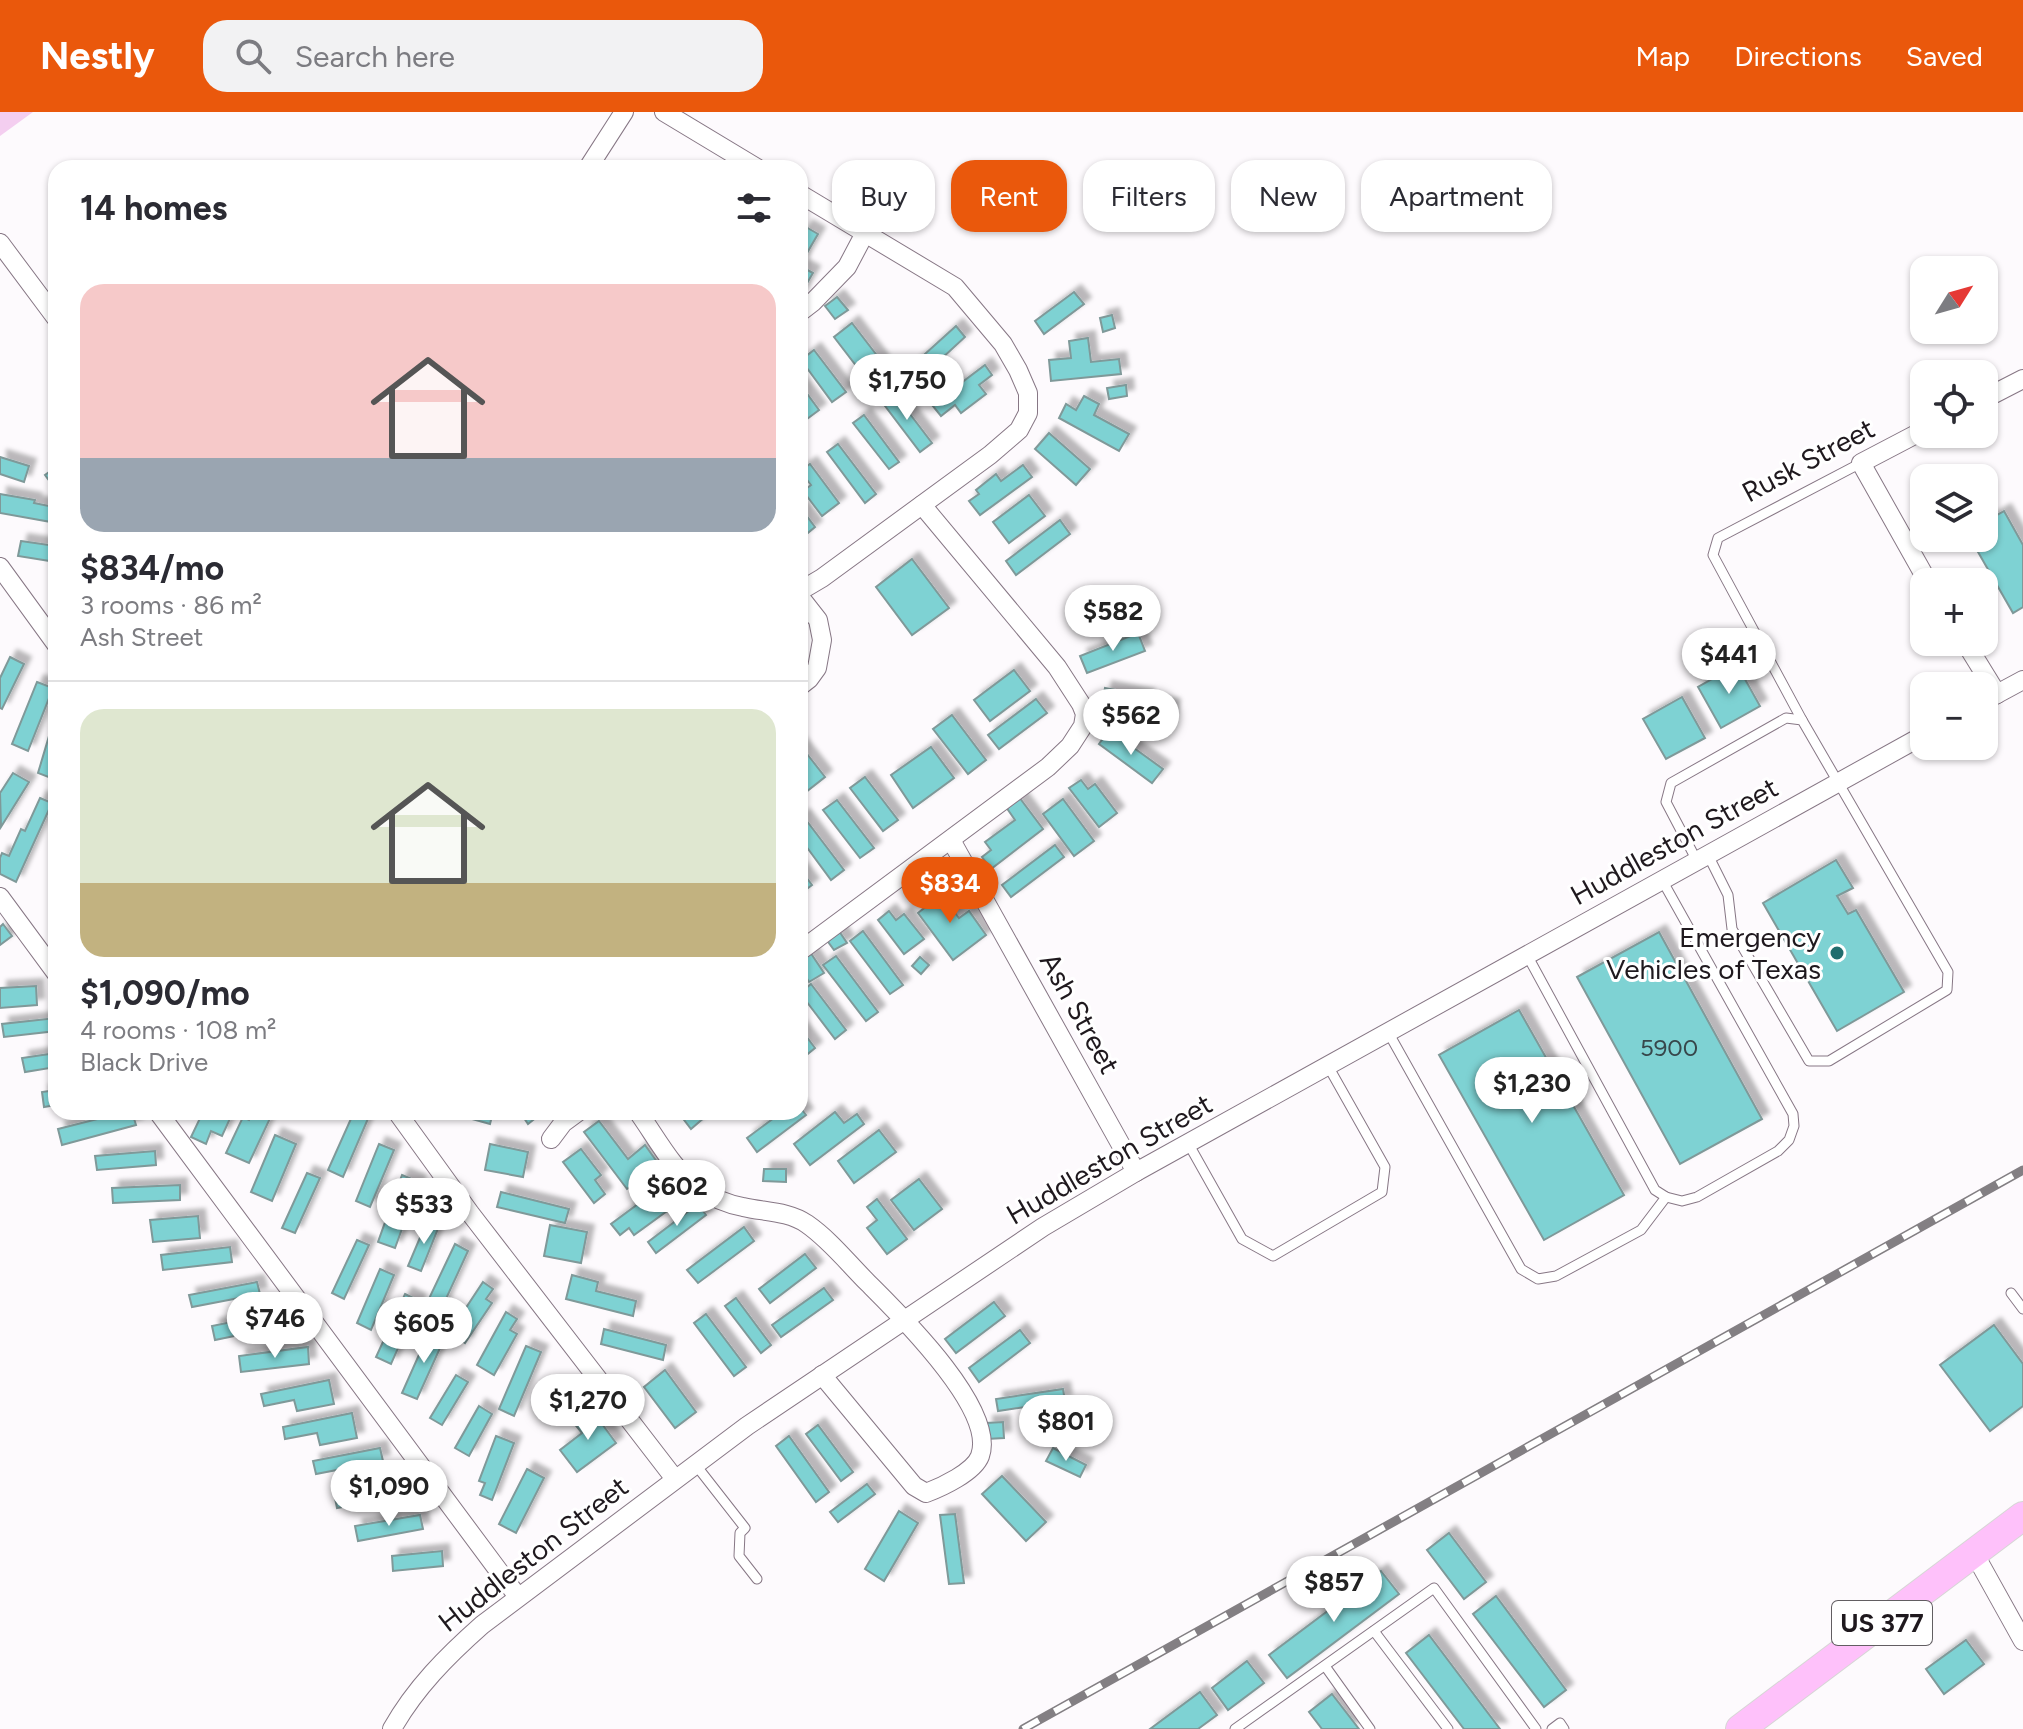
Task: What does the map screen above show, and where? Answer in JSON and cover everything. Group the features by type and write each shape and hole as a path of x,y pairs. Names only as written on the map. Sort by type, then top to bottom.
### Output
{"main road":[{"name":"US 377","path":"1740,1729 2023,1516"}],"street":[{"path":"593,160 624,112"},
{"path":"664,112 744,160"},
{"path":"808,199 955,287 1003,344 1028,393 1028,413 1019,430 990,455 808,586"},
{"path":"808,306 847,267 865,233"},
{"path":"0,243 48,307"},
{"path":"1998,392 2023,379"},
{"name":"Rusk Street","path":"1861,463 1910,437"},
{"path":"1861,463 1920,568"},
{"path":"808,945 1048,767 1070,746 1083,726 1085,714 1081,704 1057,667 922,505"},
{"path":"0,567 48,633"},
{"path":"808,607 818,620 822,640 817,668 808,680"},
{"path":"1998,694 2023,680"},
{"name":"Huddleston Street","path":"392,1729 443,1660 518,1597 695,1464 1043,1227 1136,1172 1910,743"},
{"name":"Ash Street","path":"951,840 1136,1172"},
{"path":"0,897 48,962"},
{"path":"164,1120 518,1597"},
{"path":"403,1120 470,1213 675,1479"},
{"path":"551,1139 567,1120"},
{"path":"644,1120 695,1186 712,1197 741,1207 778,1212 804,1222 826,1240 917,1332 950,1372 976,1418 982,1439 980,1457 968,1470 943,1487 926,1493 914,1486 822,1375"},
{"path":"1974,1553 2022,1636"}],"lane":[{"name":"Rusk Street","path":"1802,720 1713,555 1718,538 1861,463"},
{"path":"1786,718 1802,720 1948,972 1947,990 1829,1061 1809,1061 1732,929 1728,895 1666,802 1671,783 1786,718"},
{"path":"1527,955 1655,1190 1682,1201 1697,1197 1724,1182 1778,1151 1789,1140 1794,1126 1793,1114 1662,880"},
{"path":"1388,1032 1521,1269 1538,1279 1556,1276 1641,1230 1666,1197"},
{"path":"1188,1143 1242,1239 1273,1256 1382,1192 1385,1167 1328,1066"},
{"path":"2011,1293 2023,1309"},
{"path":"695,1464 745,1528 740,1533 739,1556 757,1579"},
{"path":"1241,1727 1434,1588 1536,1729"},
{"path":"1374,1631 1448,1729"},
{"path":"1325,1666 1370,1729"},
{"path":"1552,1729 1560,1723 1564,1729"}],"shaded area":[{"path":"0,112 33,112 0,136"}],"building":[{"path":"808,228 818,234 808,251"},
{"path":"1074,292 1084,304 1044,334 1035,321"},
{"path":"837,297 848,310 835,319 825,306"},
{"path":"1112,315 1115,328 1103,332 1100,318"},
{"path":"852,323 882,362 864,376 834,337"},
{"path":"956,326 965,337 915,383 905,372"},
{"path":"1088,338 1091,362 1119,359 1121,374 1051,381 1049,360 1071,358 1069,341"},
{"path":"814,350 846,392 832,402 808,369 808,355"},
{"path":"985,365 992,375 979,385 986,394 961,413 955,405 941,416 932,405"},
{"path":"1126,385 1127,396 1109,399 1107,388"},
{"path":"894,393 932,443 920,452 882,402"},
{"path":"808,395 819,410 808,418"},
{"path":"1084,396 1099,404 1094,415 1129,434 1119,451 1059,418 1066,404 1076,410"},
{"path":"864,415 899,462 889,469 853,423"},
{"path":"1049,433 1090,469 1076,485 1035,449"},
{"path":"838,444 876,494 865,503 827,452"},
{"path":"0,457 29,466 24,482 0,474"},
{"path":"810,464 839,503 822,516 808,498 811,485"},
{"path":"1023,465 1032,477 980,515 969,501 979,494 976,490 996,474 1001,481"},
{"path":"0,494 35,500 34,503 48,506 48,521 0,513"},
{"path":"1029,495 1045,516 1009,543 993,522"},
{"path":"2004,511 2023,545 2023,607 2013,613 1998,587 1998,568 1987,568 1978,552 1998,552 1998,514"},
{"path":"808,518 815,527 808,533"},
{"path":"1060,520 1070,534 1016,575 1006,561"},
{"path":"21,541 48,545 48,561 18,556"},
{"path":"912,559 949,608 912,635 876,587"},
{"path":"1138,633 1145,651 1087,673 1080,656"},
{"path":"10,657 24,664 2,709 0,678"},
{"path":"1737,665 1760,706 1721,728 1698,687"},
{"path":"1014,670 1030,691 990,721 974,700"},
{"path":"37,682 48,686 48,701 28,751 12,744"},
{"path":"1105,688 1147,696 1146,701 1173,706 1170,721 1101,709"},
{"path":"1682,697 1705,738 1666,759 1643,719"},
{"path":"1036,699 1047,713 999,749 988,735"},
{"path":"952,715 986,760 968,774 933,729"},
{"path":"1109,730 1163,769 1152,783 1099,744"},
{"path":"48,739 48,777 38,773"},
{"path":"931,747 954,778 913,808 891,775"},
{"path":"808,755 825,777 808,790"},
{"path":"13,773 29,782 1,827 0,793"},
{"path":"865,777 898,820 883,831 850,788"},
{"path":"1081,780 1088,789 1095,784 1117,813 1099,827 1069,788"},
{"path":"1019,797 1043,829 991,869 982,857 991,850 985,842 1015,820 1006,807"},
{"path":"40,798 48,801 48,812 16,882 0,874 0,858 2,853 9,856 21,829 25,831"},
{"path":"1063,799 1094,841 1074,856 1043,814"},
{"path":"837,800 874,848 860,858 823,810"},
{"path":"808,823 844,870 831,880 808,849"},
{"path":"1055,845 1064,857 1011,897 1002,885"},
{"name":"Emergency Vehicles of Texas","path":"1836,860 1853,888 1837,896 1848,914 1856,910 1904,992 1837,1031 1763,903"},
{"path":"936,887 959,918 969,911 986,935 953,960 918,913 928,905 922,897"},
{"path":"889,911 896,920 904,914 924,939 904,954 878,920"},
{"path":"3,924 12,936 0,945 0,927"},
{"path":"839,931 847,943 834,950 826,939"},
{"path":"863,931 903,985 890,994 850,941"},
{"path":"1659,932 1762,1119 1680,1164 1577,977"},
{"path":"808,953 824,973 809,982 808,980"},
{"path":"836,956 878,1012 866,1021 823,965"},
{"path":"920,957 929,965 921,974 912,966"},
{"path":"811,984 846,1030 835,1039 808,1004 808,986"},
{"path":"36,986 37,1005 0,1008 0,988"},
{"path":"1519,1010 1624,1195 1544,1240 1439,1055"},
{"path":"48,1019 48,1032 4,1037 2,1024"},
{"path":"808,1039 815,1048 808,1054"},
{"path":"48,1054 48,1068 25,1072 22,1058"},
{"path":"48,1091 48,1106 44,1107 42,1092"},
{"path":"835,1112 844,1123 857,1114 864,1124 810,1165 794,1144"},
{"path":"93,1120 134,1120 136,1125 62,1145 58,1129"},
{"path":"199,1120 229,1120 222,1136 211,1131 206,1144 191,1137"},
{"path":"242,1120 269,1120 249,1163 226,1153"},
{"path":"350,1120 367,1120 343,1177 328,1170"},
{"path":"684,1120 701,1120 691,1129"},
{"path":"771,1120 799,1120 757,1152 747,1138"},
{"path":"599,1121 628,1159 645,1145 660,1166 627,1189 584,1132"},
{"path":"879,1130 896,1152 854,1183 838,1161"},
{"path":"275,1135 296,1144 272,1201 251,1192"},
{"path":"379,1144 394,1150 370,1207 356,1201"},
{"path":"490,1144 528,1152 523,1177 485,1170"},
{"path":"581,1149 601,1175 595,1180 605,1194 594,1203 563,1162"},
{"path":"155,1151 156,1165 97,1170 95,1156"},
{"path":"764,1169 786,1169 786,1182 763,1181"},
{"path":"307,1173 320,1178 295,1233 282,1228"},
{"path":"402,1175 419,1182 395,1248 378,1242"},
{"path":"919,1179 942,1209 914,1230 891,1200"},
{"path":"180,1185 180,1200 113,1203 112,1188"},
{"path":"501,1192 569,1209 565,1223 497,1207"},
{"path":"653,1193 667,1211 634,1235 629,1228 620,1235 611,1224"},
{"path":"877,1199 907,1239 887,1254 867,1228 877,1220 867,1207"},
{"path":"698,1204 706,1215 656,1253 648,1242"},
{"path":"198,1216 200,1238 153,1242 150,1220"},
{"path":"427,1221 439,1226 421,1271 408,1266"},
{"path":"550,1225 587,1232 581,1263 544,1256"},
{"path":"744,1227 754,1241 698,1283 687,1270"},
{"path":"357,1240 369,1245 344,1299 332,1293"},
{"path":"455,1244 468,1251 439,1314 425,1307"},
{"path":"230,1247 232,1262 163,1270 161,1255"},
{"path":"805,1254 816,1268 770,1303 759,1289"},
{"path":"380,1269 394,1275 371,1330 357,1323"},
{"path":"572,1275 598,1282 596,1291 636,1301 633,1316 566,1299"},
{"path":"257,1282 260,1294 192,1307 189,1295"},
{"path":"483,1282 493,1289 486,1299 492,1303 465,1343 450,1332"},
{"path":"824,1288 833,1300 781,1337 772,1325"},
{"path":"405,1294 419,1301 391,1364 376,1357"},
{"path":"736,1298 771,1345 761,1353 725,1306"},
{"path":"994,1302 1005,1316 956,1353 945,1339"},
{"path":"280,1312 283,1326 215,1340 212,1326"},
{"path":"506,1312 517,1319 510,1330 517,1334 494,1375 477,1365"},
{"path":"706,1314 746,1367 734,1376 694,1323"},
{"path":"1994,1325 2023,1364 2023,1406 1990,1431 1940,1365"},
{"path":"604,1329 666,1345 663,1360 601,1344"},
{"path":"430,1330 445,1337 417,1399 402,1393"},
{"path":"1020,1330 1030,1343 979,1382 969,1368"},
{"path":"526,1346 541,1352 514,1416 499,1409"},
{"path":"308,1347 309,1364 241,1372 239,1356"},
{"path":"665,1370 696,1412 675,1428 644,1387"},
{"path":"456,1375 468,1382 442,1425 430,1418"},
{"path":"329,1380 334,1404 297,1411 294,1400 264,1406 261,1394"},
{"path":"1063,1389 1065,1401 998,1411 996,1399"},
{"path":"479,1406 492,1414 469,1456 455,1448"},
{"path":"591,1409 616,1443 577,1472 560,1450 582,1433 573,1422"},
{"path":"352,1413 357,1438 320,1445 317,1433 285,1439 283,1427"},
{"path":"1003,1422 1004,1438 987,1439 986,1423"},
{"path":"818,1425 853,1472 841,1481 806,1434"},
{"path":"496,1436 514,1443 492,1500 480,1495 485,1483 479,1481"},
{"path":"789,1436 829,1492 816,1502 776,1446"},
{"path":"380,1448 383,1461 316,1474 313,1461"},
{"path":"1053,1448 1086,1465 1080,1477 1046,1461"},
{"path":"527,1469 544,1478 516,1533 499,1524"},
{"path":"1002,1476 1046,1522 1026,1541 982,1494"},
{"path":"399,1480 402,1496 337,1508 334,1493"},
{"path":"867,1484 875,1494 838,1522 830,1512"},
{"path":"899,1511 918,1523 884,1581 865,1569"},
{"path":"955,1514 964,1583 949,1584 940,1515"},
{"path":"420,1515 423,1529 358,1541 355,1526"},
{"path":"1449,1533 1486,1582 1464,1599 1427,1550"},
{"path":"442,1551 443,1566 393,1571 392,1556"},
{"path":"1381,1571 1399,1594 1287,1678 1269,1655"},
{"path":"1496,1596 1566,1690 1544,1707 1473,1614"},
{"path":"1429,1635 1500,1729 1464,1729 1406,1653"},
{"path":"1966,1640 1984,1664 1944,1694 1926,1669"},
{"path":"1247,1661 1264,1683 1228,1710 1212,1688"},
{"path":"1200,1692 1217,1715 1198,1729 1150,1729"},
{"path":"1332,1694 1359,1729 1322,1729 1309,1712"}],"railway":[{"path":"1023,1729 2023,1170"}],"place":[{"name":"Emergency Vehicles of Texas","path":"1837,953"}]}
